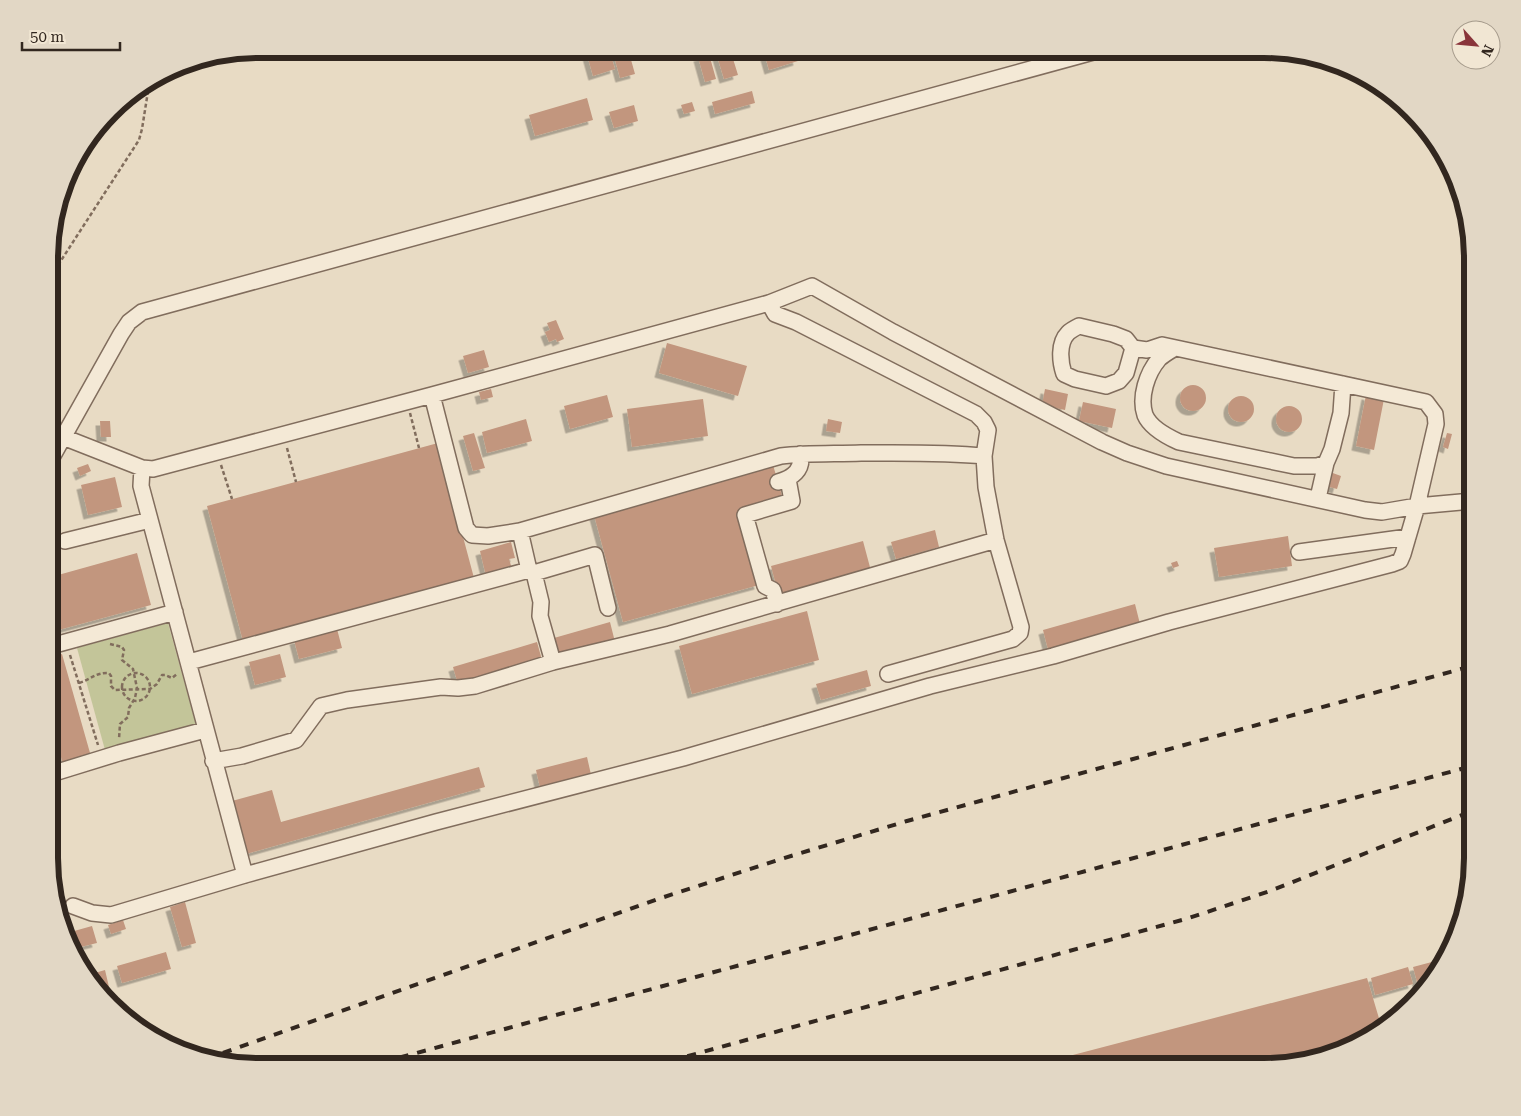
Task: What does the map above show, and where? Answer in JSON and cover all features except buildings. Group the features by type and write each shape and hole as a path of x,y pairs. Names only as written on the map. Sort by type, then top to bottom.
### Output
{"lane":[{"path":"58,445 121,334 129,322 142,312 1071,58"},
{"path":"63,437 142,468 153,469 432,396 769,303 812,286 893,332 1102,442 1127,453 1166,466 1318,498 1365,510 1382,512 1417,506 1464,502"},
{"path":"769,303 775,314 976,414 984,422 988,430 984,456 986,487 996,540 1021,627 1020,633 1013,639 888,674"},
{"path":"73,906 92,913 111,915 244,875 436,822 683,758 930,686 1053,656 1169,622 1400,561 1417,506 1436,424 1435,414 1426,402 1162,345 1147,350 1133,348 1126,339 1079,326 1067,334 1062,344 1060,363 1064,374 1075,379 1106,386 1119,381 1126,373 1133,348"},
{"path":"1176,348 1160,358 1149,373 1143,397 1146,416 1164,435 1179,442 1294,466 1317,466 1326,463"},
{"path":"1318,498 1341,413 1343,384"},
{"path":"432,396 466,528 472,535 488,536 520,531 780,456 800,454 953,453 984,456"},
{"path":"776,604 773,590 765,586 745,515 792,501 783,481 797,472 802,461 800,454"},
{"path":"142,468 141,486 176,612 213,762 244,875"},
{"path":"65,541 150,520"},
{"path":"520,531 541,602 540,616 553,662"},
{"path":"1298,552 1408,537"},
{"path":"213,762 242,756 296,740 321,706 347,700 441,686 458,688 475,686 553,662 670,634 996,540"},
{"path":"190,665 595,555 608,608"},
{"path":"58,644 176,612"},
{"path":"58,772 205,730"}],"path":[{"path":"174,76 208,63"},
{"path":"58,264 139,140 148,90"},
{"path":"407,402 419,448"},
{"path":"283,434 296,482"},
{"path":"217,452 232,499"},
{"path":"101,632 103,641 122,647 124,650 122,660 131,667 137,688 128,717 120,724 117,747 119,753"},
{"path":"66,642 102,758"},
{"path":"79,683 102,672 109,673 111,676 112,688 122,690 150,689 157,684 162,675 172,678 190,665"},
{"path":"134,673 143,674 150,682 150,689 147,696 143,699 133,701 125,696 122,690 125,678 134,673"}],"green space":[{"path":"168,623 196,725 105,750 77,648"}],"railway":[{"path":"218,1055 658,899 781,859 907,821 1464,668"},
{"path":"398,1058 1464,768"},
{"path":"681,1058 1189,918 1270,891 1464,814"}]}
